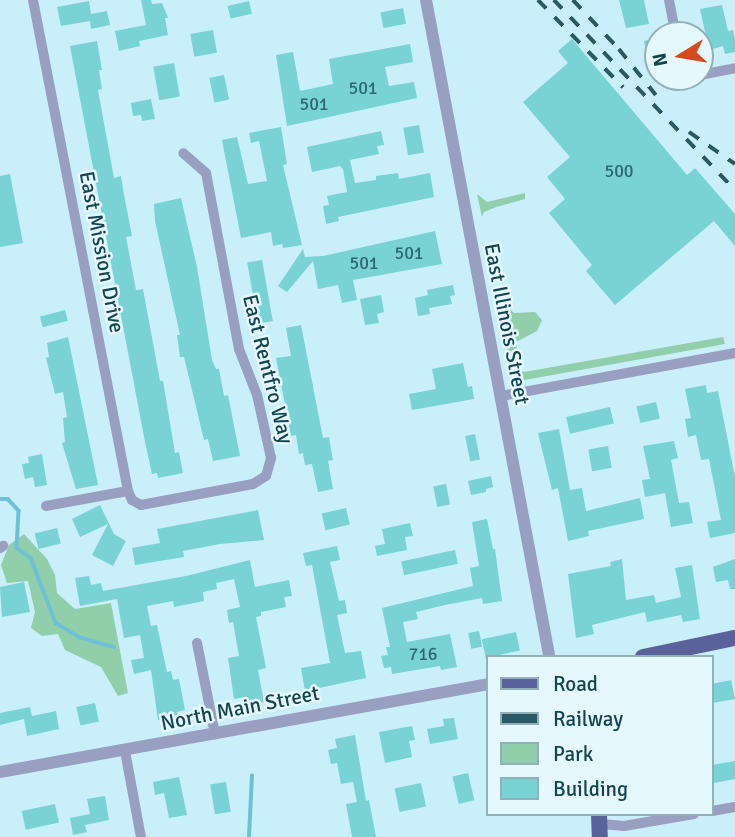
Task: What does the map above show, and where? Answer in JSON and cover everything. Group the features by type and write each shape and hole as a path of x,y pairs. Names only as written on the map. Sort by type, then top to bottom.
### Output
{"main road":[{"path":"653,655 735,638"}],"street":[{"name":"East Mission Drive","path":"33,0 128,491"},
{"name":"East Illinois Street","path":"426,0 549,655"},
{"path":"669,0 673,21"},
{"path":"714,72 735,68"},
{"name":"East Rentfro Way","path":"128,491 132,500 141,505 253,484 266,476 271,458 257,394 239,349 206,173 183,153"},
{"path":"500,396 735,354"},
{"path":"46,506 128,491"},
{"path":"197,643 215,734"},
{"name":"North Main Street","path":"0,772 486,684"},
{"path":"125,751 141,837"},
{"path":"714,811 735,807"},
{"path":"600,825 624,825 681,816"}],"green space":[{"path":"525,193 525,199 484,212 482,217 477,194 487,202"},
{"path":"507,307 514,313 535,312 542,320 537,331 516,342 519,369 524,372 723,337 725,344 519,381 511,371 499,308"},
{"path":"24,534 47,559 55,575 57,593 75,609 111,603 128,693 118,696 101,667 65,650 58,634 42,636 31,628 35,612 28,581 7,583 1,565 9,545"}],"building":[{"path":"141,0 151,0 152,4 162,3 168,18 165,18 168,35 139,41 140,46 119,51 115,31 146,25"},
{"path":"619,0 644,0 648,21 644,21 644,25 626,28"},
{"path":"89,1 91,14 107,11 110,25 91,29 90,21 61,26 57,7"},
{"path":"249,1 252,14 230,19 228,6"},
{"path":"722,5 728,31 733,30 735,52 725,54 723,46 714,49 714,21 703,21 700,9"},
{"path":"403,8 406,24 383,28 380,12"},
{"path":"213,30 217,53 194,57 190,34"},
{"path":"572,39 687,175 695,168 735,214 735,246 714,221 615,305 586,271 592,265 549,213 565,199 547,177 570,157 523,102 568,63 558,51"},
{"path":"97,41 102,70 99,70 102,89 98,90 114,178 121,176 132,236 126,237 136,290 143,289 175,453 179,452 183,473 158,478 157,473 152,474 145,442 70,46"},
{"path":"410,44 413,62 385,67 389,86 414,82 417,98 287,126 276,55 293,52 300,91 333,84 329,59"},
{"path":"174,63 180,96 159,100 153,67"},
{"path":"224,75 229,99 215,103 209,78"},
{"path":"151,99 155,119 142,121 141,115 133,116 131,103"},
{"path":"419,125 424,153 408,155 403,128"},
{"path":"281,127 287,164 283,165 302,245 283,248 282,244 273,246 271,232 241,238 222,140 237,137 248,184 267,181 259,141 251,143 249,133"},
{"path":"381,131 384,145 377,146 379,154 350,160 355,183 398,173 399,179 430,173 434,197 338,217 339,221 326,224 323,206 329,205 327,196 347,192 343,169 340,166 312,172 307,147"},
{"path":"10,174 23,243 0,247 0,176"},
{"path":"181,198 197,267 212,360 216,369 219,369 224,396 228,395 240,456 213,461 208,439 204,440 184,357 180,357 177,335 180,335 155,221 154,204"},
{"path":"435,231 442,264 353,280 357,300 342,303 338,285 318,289 313,261 287,292 278,286 303,249 305,257 323,256"},
{"path":"262,260 273,321 258,324 247,263"},
{"path":"453,285 455,295 450,296 452,304 429,308 430,314 418,316 415,298 428,295 427,290"},
{"path":"381,295 384,312 377,314 379,323 365,325 360,299"},
{"path":"65,310 68,321 43,327 40,317"},
{"path":"301,325 323,438 329,437 333,460 328,461 333,489 318,492 312,464 305,465 303,453 299,454 296,435 291,436 276,358 291,356 286,328"},
{"path":"68,337 98,485 76,489 62,443 65,442 63,418 67,417 63,392 55,394 46,358 49,357 47,343"},
{"path":"463,363 468,387 472,386 474,399 412,410 409,394 436,389 432,369"},
{"path":"706,385 707,393 718,391 735,477 735,533 710,538 707,522 721,520 709,459 701,460 696,435 688,437 685,419 691,418 685,389"},
{"path":"656,402 660,419 640,423 637,406"},
{"path":"610,407 614,424 570,434 566,417"},
{"path":"559,429 570,490 582,488 586,511 640,498 644,519 588,531 589,536 568,541 558,488 552,490 538,433"},
{"path":"475,434 480,460 470,461 465,436"},
{"path":"674,441 678,458 671,460 679,503 689,502 693,523 671,527 665,493 645,497 642,480 650,479 643,446"},
{"path":"608,446 612,468 592,471 588,449"},
{"path":"42,454 47,485 35,487 33,477 25,479 22,464 29,463 28,457"},
{"path":"491,476 493,487 486,489 486,492 471,495 468,481"},
{"path":"446,484 450,505 437,507 433,486"},
{"path":"100,505 114,534 126,541 113,566 92,555 108,524 80,537 72,519"},
{"path":"346,508 350,525 325,530 322,514"},
{"path":"258,510 264,540 183,551 184,557 135,565 132,548 160,543 157,529"},
{"path":"487,519 495,549 502,601 483,604 482,598 416,612 418,619 403,622 407,642 450,634 457,667 441,670 440,666 392,674 391,667 384,668 381,656 388,655 386,647 390,647 382,608 473,586 470,568 479,566 472,522"},
{"path":"410,523 413,536 405,537 407,550 377,556 375,546 385,544 382,529"},
{"path":"57,528 61,544 39,549 35,534"},
{"path":"337,546 340,560 330,562 339,601 345,600 347,613 337,615 345,653 361,651 366,678 305,691 301,668 330,663 312,565 306,566 303,553"},
{"path":"455,550 458,564 404,575 401,561"},
{"path":"622,559 626,600 654,595 656,603 681,597 675,568 692,565 700,619 683,622 681,615 647,622 645,612 592,625 594,634 576,638 568,574 611,566 610,562"},
{"path":"735,559 735,589 730,589 728,580 716,582 713,567"},
{"path":"250,560 255,587 289,580 292,596 284,597 286,607 261,612 261,616 256,617 266,668 258,670 264,702 246,705 245,697 234,699 228,658 239,656 233,622 229,623 227,610 240,607 234,579 216,583 217,589 203,592 204,601 174,607 173,601 147,606 151,626 157,625 167,672 171,671 173,680 179,679 185,710 177,712 178,717 158,720 151,670 134,674 131,660 144,658 140,635 124,638 117,599 80,606 75,578 89,576 91,585 101,583 103,591 186,576"},
{"path":"24,582 30,612 2,617 0,587"},
{"path":"479,631 482,647 471,649 468,633"},
{"path":"516,632 520,651 486,655 486,658 482,639"},
{"path":"731,680 735,699 714,703 714,684"},
{"path":"95,703 99,722 80,726 76,707"},
{"path":"30,707 32,716 56,711 59,729 27,736 24,719 0,725 0,713"},
{"path":"454,718 458,739 430,744 427,729 444,726 443,719"},
{"path":"412,726 415,740 409,741 412,757 385,763 379,732"},
{"path":"355,735 366,801 369,800 376,837 352,837 346,804 357,802 353,782 341,784 337,763 331,764 328,750 337,748 335,739"},
{"path":"735,761 735,779 714,783 714,765"},
{"path":"468,773 474,800 459,804 452,777"},
{"path":"179,777 187,815 169,818 164,793 155,795 153,782"},
{"path":"226,782 231,812 215,814 210,785"},
{"path":"421,783 426,806 400,812 395,789"},
{"path":"105,796 109,820 85,825 87,832 73,835 70,818 90,814 87,799"},
{"path":"55,804 59,823 26,830 22,811"}],"waterway":[{"path":"0,499 8,499 19,511 17,548 31,558 56,623 79,637 114,647"},
{"path":"249,837 252,776"}],"railway":[{"path":"538,0 623,87"},
{"path":"554,0 735,190"},
{"path":"573,0 619,49 656,95"},
{"path":"689,132 735,164"}]}
